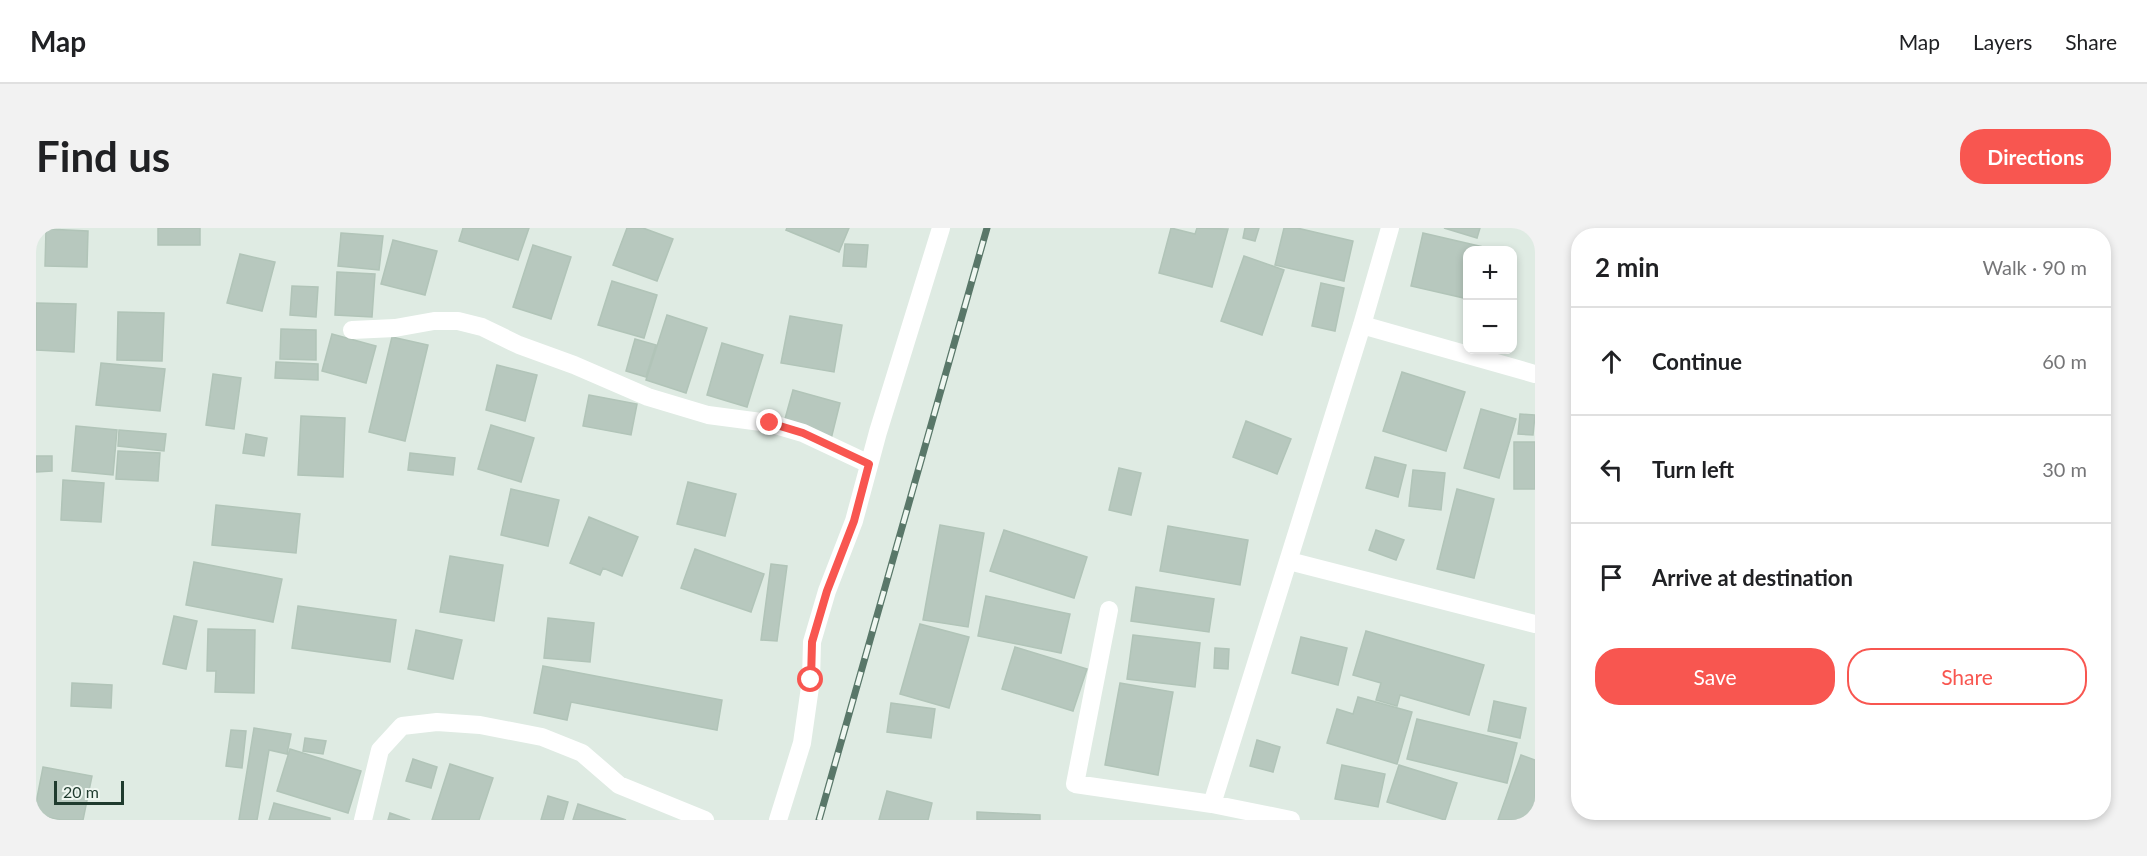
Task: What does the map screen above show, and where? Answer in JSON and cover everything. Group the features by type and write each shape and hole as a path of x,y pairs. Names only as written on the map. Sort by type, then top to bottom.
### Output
{"street":[{"path":"778,820 802,743 811,680 812,642 827,591 854,521 940,228"},
{"path":"1212,804 1362,325 1390,228"},
{"path":"352,330 395,328 434,321 458,321 482,327 519,345 574,365 648,397 708,414 770,423 803,433 869,464"},
{"path":"1362,325 1535,374"},
{"path":"1288,561 1535,624"},
{"path":"1109,610 1075,784 1212,804 1291,820"},
{"path":"363,820 380,750 402,726 437,722 480,725 542,737 582,753 619,785 705,820"}],"building":[{"path":"158,228 200,228 200,245 158,245"},
{"path":"463,228 529,228 518,260 459,241"},
{"path":"627,228 643,228 673,239 657,281 613,265"},
{"path":"787,228 849,228 839,252 786,230"},
{"path":"1171,228 1195,234 1197,228 1228,229 1212,287 1159,273"},
{"path":"1245,228 1259,228 1255,241 1243,238"},
{"path":"1284,228 1297,228 1353,241 1344,281 1275,265"},
{"path":"1444,228 1480,228 1477,238"},
{"path":"46,229 88,231 87,267 45,266"},
{"path":"341,233 383,236 379,270 338,266"},
{"path":"1423,233 1479,246 1463,246 1463,298 1411,286"},
{"path":"393,240 437,251 425,295 381,284"},
{"path":"845,244 868,245 866,267 843,266"},
{"path":"533,245 571,257 551,319 513,307"},
{"path":"240,254 275,262 262,311 227,303"},
{"path":"1244,256 1284,270 1262,335 1221,321"},
{"path":"337,272 375,274 372,317 335,315"},
{"path":"612,281 657,295 644,338 598,325"},
{"path":"1321,283 1344,288 1335,331 1312,326"},
{"path":"292,286 318,287 316,317 290,315"},
{"path":"36,303 76,304 74,352 36,350"},
{"path":"118,312 164,313 162,361 117,360"},
{"path":"667,315 707,328 686,393 646,380"},
{"path":"790,316 842,325 834,372 781,363"},
{"path":"281,329 316,330 316,360 280,359"},
{"path":"332,334 376,346 366,383 322,371"},
{"path":"392,337 428,345 405,441 369,432"},
{"path":"635,339 656,345 646,377 626,371"},
{"path":"722,343 763,355 747,407 707,395"},
{"path":"276,362 318,364 318,380 275,378"},
{"path":"101,363 165,369 160,411 96,405"},
{"path":"497,365 537,375 525,421 486,410"},
{"path":"1402,372 1465,392 1446,451 1383,431"},
{"path":"213,374 241,378 234,429 206,425"},
{"path":"793,390 840,403 831,439 783,426"},
{"path":"589,395 637,404 631,435 583,426"},
{"path":"1481,409 1516,419 1499,478 1464,468"},
{"path":"1520,414 1535,415 1533,435 1518,434"},
{"path":"301,416 345,418 343,477 298,475"},
{"path":"1246,421 1291,439 1277,474 1233,457"},
{"path":"491,425 534,438 521,482 478,469"},
{"path":"76,426 117,430 113,475 72,471"},
{"path":"119,430 166,434 164,451 118,446"},
{"path":"246,434 267,438 264,456 243,453"},
{"path":"1514,442 1535,442 1535,489 1514,489"},
{"path":"118,451 160,453 158,481 116,479"},
{"path":"410,453 455,458 453,475 408,470"},
{"path":"36,456 52,456 52,471 36,472"},
{"path":"1375,457 1406,465 1398,497 1366,488"},
{"path":"1119,468 1141,473 1131,515 1109,510"},
{"path":"1413,470 1445,473 1441,510 1409,506"},
{"path":"63,480 104,483 101,522 61,520"},
{"path":"688,482 736,494 725,536 677,524"},
{"path":"511,489 559,500 548,546 501,535"},
{"path":"1457,489 1494,499 1474,578 1437,569"},
{"path":"216,505 300,514 296,553 212,545"},
{"path":"589,517 638,537 622,576 603,568 600,575 570,563"},
{"path":"940,525 984,533 968,627 923,620"},
{"path":"1168,526 1248,540 1240,585 1160,571"},
{"path":"1004,530 1087,557 1074,598 990,571"},
{"path":"1376,530 1404,540 1396,560 1369,550"},
{"path":"695,549 764,574 751,612 681,588"},
{"path":"450,556 503,565 494,621 440,612"},
{"path":"194,562 282,579 273,622 186,605"},
{"path":"771,564 787,566 777,641 761,640"},
{"path":"1136,587 1214,599 1209,632 1131,621"},
{"path":"986,596 1070,614 1061,653 978,636"},
{"path":"298,606 396,620 390,662 292,648"},
{"path":"174,616 197,621 186,669 163,664"},
{"path":"548,618 594,623 590,662 544,658"},
{"path":"920,624 969,637 949,708 900,694"},
{"path":"208,629 255,630 254,693 215,692 216,671 207,671"},
{"path":"416,630 462,640 453,679 408,669"},
{"path":"1366,631 1484,665 1469,715 1400,695 1397,706 1376,700 1381,683 1353,675"},
{"path":"1133,635 1200,643 1195,687 1127,679"},
{"path":"1301,637 1347,648 1338,685 1292,673"},
{"path":"1015,647 1087,669 1073,711 1002,689"},
{"path":"1215,648 1229,649 1228,669 1214,668"},
{"path":"543,666 722,700 717,730 571,702 567,720 534,713"},
{"path":"72,683 112,685 111,708 71,706"},
{"path":"1120,683 1173,692 1158,775 1105,765"},
{"path":"1358,697 1412,712 1397,764 1327,743 1337,709 1353,714"},
{"path":"1494,701 1526,708 1520,738 1488,731"},
{"path":"891,703 935,709 931,738 887,732"},
{"path":"1417,719 1517,743 1507,783 1407,759"},
{"path":"254,728 291,734 287,754 269,750 257,820 239,820"},
{"path":"231,730 246,731 242,768 226,766"},
{"path":"305,738 326,741 323,754 303,751"},
{"path":"1257,740 1280,747 1273,772 1250,766"},
{"path":"290,749 361,771 348,813 277,791"},
{"path":"1521,755 1535,760 1535,820 1498,820"},
{"path":"413,759 437,767 431,788 406,781"},
{"path":"450,764 493,778 479,820 432,820"},
{"path":"1342,765 1385,774 1378,807 1335,799"},
{"path":"1399,765 1457,783 1445,820 1387,802"},
{"path":"43,767 92,776 83,820 61,820 36,815"},
{"path":"887,791 932,803 928,820 879,820"},
{"path":"548,796 568,802 563,820 541,820"},
{"path":"274,803 330,818 330,820 269,820"},
{"path":"578,804 626,820 573,820"},
{"path":"977,812 1040,815 1040,820 977,820"},
{"path":"390,813 410,820 388,820"}],"railway":[{"path":"819,820 987,228"}],"route":[{"path":"770,423 803,433 869,464 854,521 827,591 812,642 811,680"}]}
